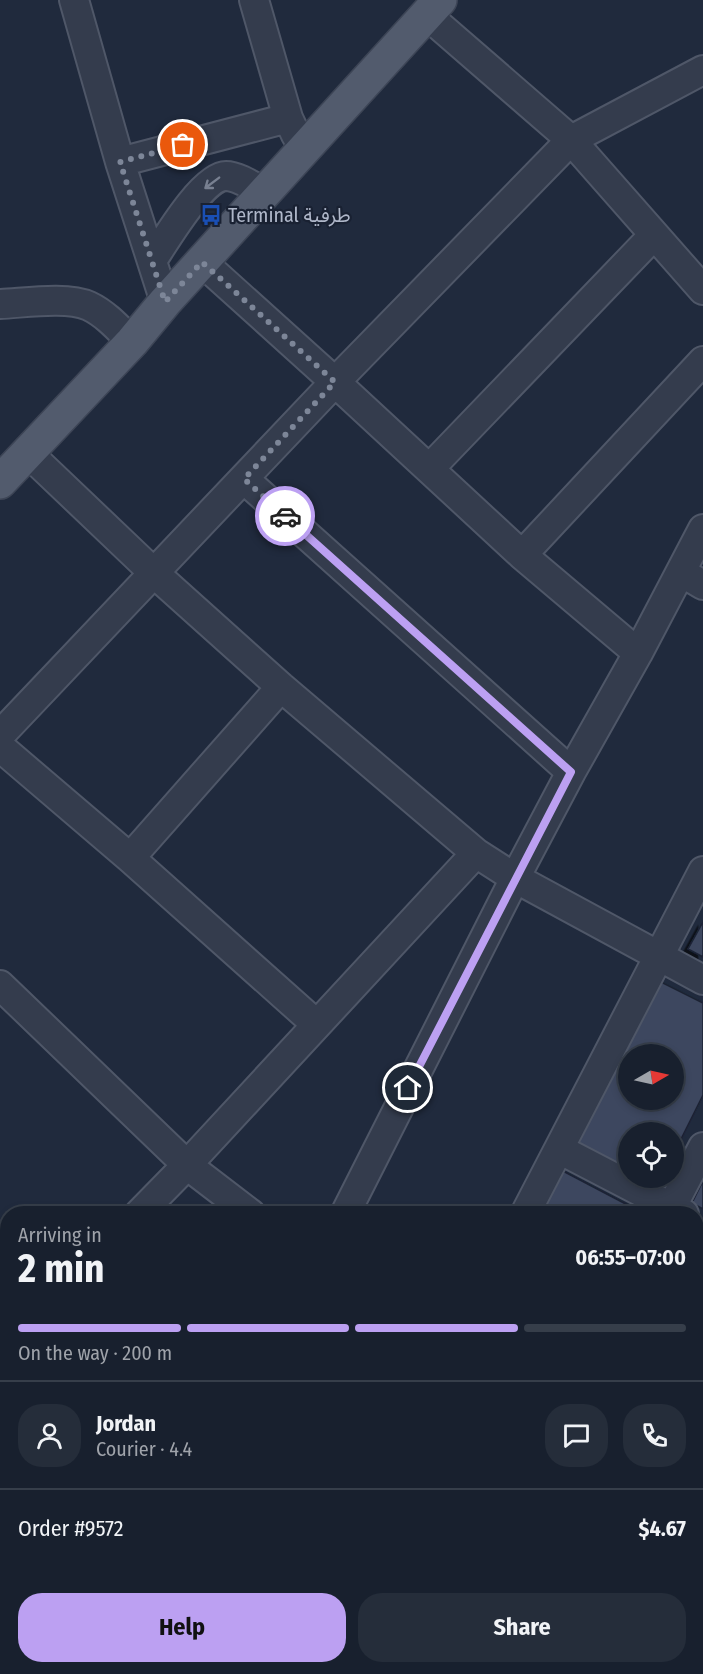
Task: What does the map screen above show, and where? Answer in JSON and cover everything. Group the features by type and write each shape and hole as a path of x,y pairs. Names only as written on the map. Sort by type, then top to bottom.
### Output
{"main road":[{"path":"0,482 132,342 165,302 434,8"}],"street":[{"path":"74,0 120,162 165,302"},
{"path":"254,0 288,118 303,150"},
{"path":"434,8 571,140 703,290"},
{"path":"0,735 335,382 571,140 703,70"},
{"path":"120,162 288,118"},
{"path":"153,259 189,205 208,185 220,177 234,177 265,193"},
{"path":"429,469 654,235"},
{"path":"202,262 522,555 638,653"},
{"path":"0,304 64,302 88,305 110,320 132,342"},
{"path":"522,555 703,361"},
{"path":"27,452 154,573 281,687 476,854 515,878 703,980"},
{"path":"244,479 571,772"},
{"path":"349,1206 571,772 638,653 692,578 703,529"},
{"path":"130,858 281,687"},
{"path":"0,747 130,858 316,1024"},
{"path":"147,1206 476,854"},
{"path":"529,1206 703,872"},
{"path":"0,985 187,1165 241,1206"},
{"path":"676,1206 703,1147"},
{"path":"559,1149 665,1206"}],"building":[{"path":"703,922 703,957 688,949"},
{"path":"659,981 703,1003 703,1095 684,1133 684,1122 618,1122 618,1166 576,1144 618,1062 618,1110 684,1110 684,1044 627,1044"},
{"path":"561,1170 630,1206 543,1206"},
{"path":"703,1181 703,1206 692,1203"}],"way so far":[{"path":"183,145 120,162 165,302 202,262 335,382 244,479 285,516"}],"place":[{"name":"Terminal طرفية","path":"211,215"}],"route":[{"path":"285,516 571,772 408,1088"}]}
